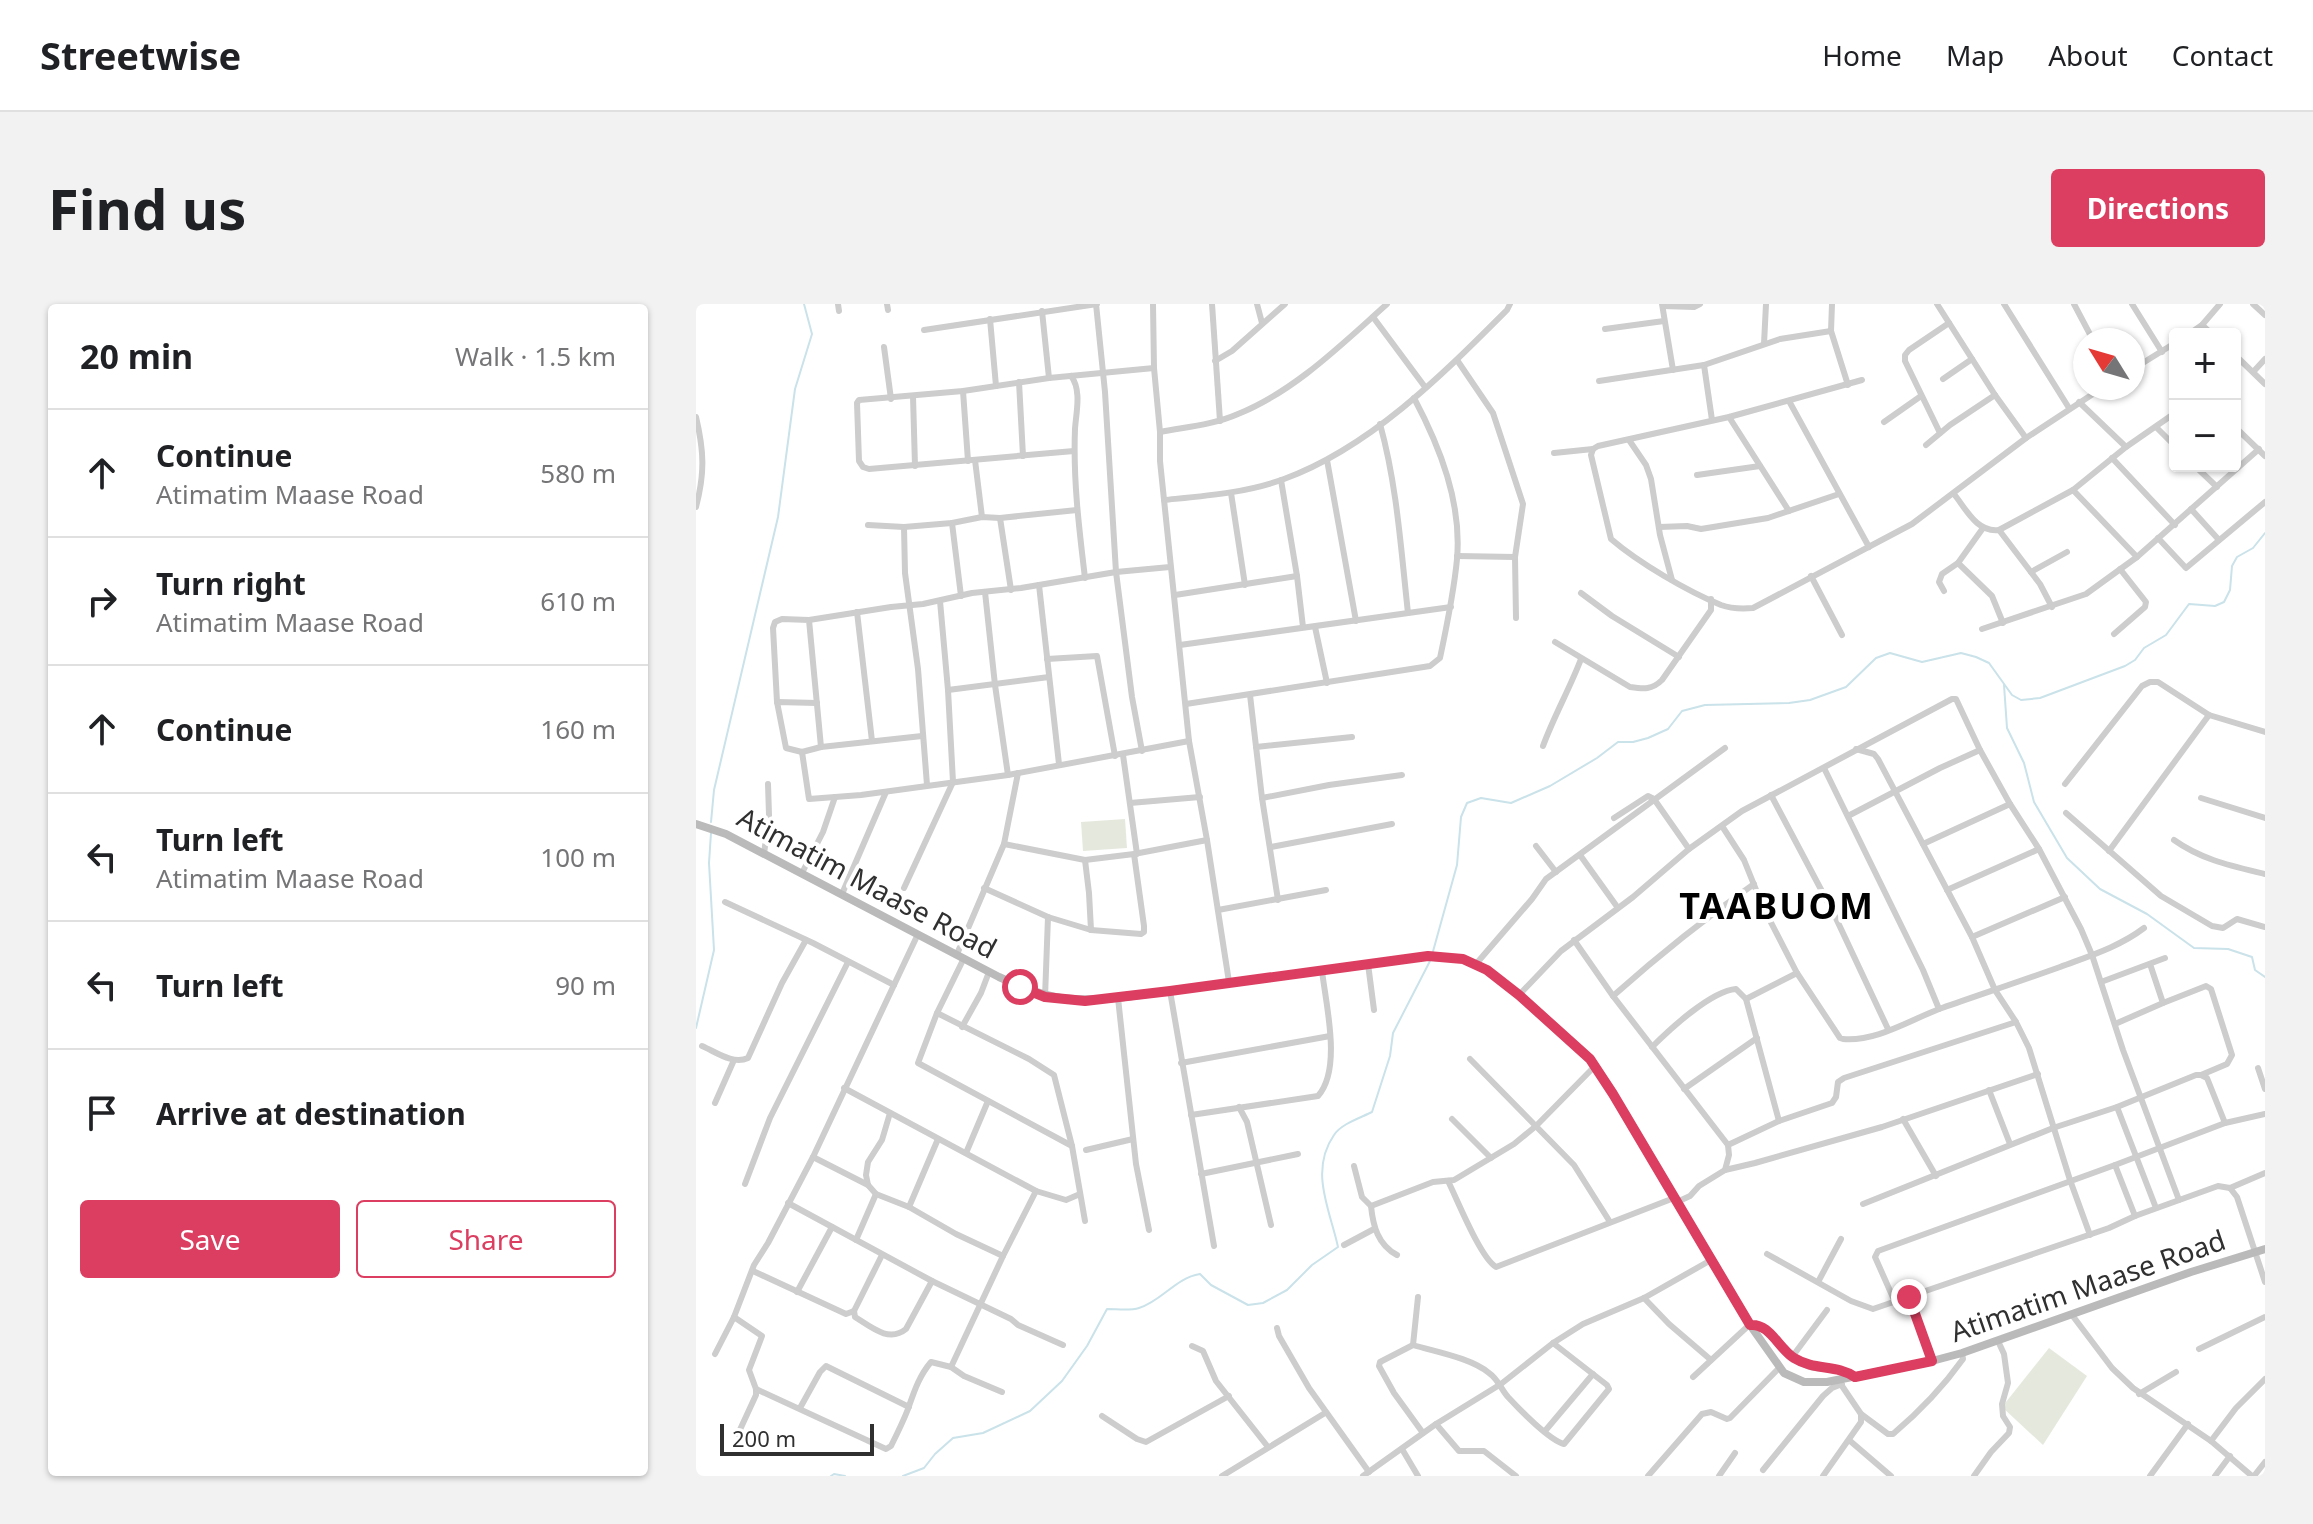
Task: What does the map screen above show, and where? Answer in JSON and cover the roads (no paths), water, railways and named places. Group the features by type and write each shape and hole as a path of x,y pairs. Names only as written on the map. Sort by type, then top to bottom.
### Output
{"main road":[{"name":"Atimatim Maase Road","path":"696,824 714,828 989,972 1045,997 1085,1001 1118,998 1428,956 1445,956 1476,964 1519,995 1595,1066 1750,1325 1779,1368 1792,1379 1839,1382 1962,1353 2260,1250"}],"street":[{"path":"924,330 1096,304 1105,392 1116,572 1142,751"},
{"path":"1153,304 1154,368 1164,500 1189,741 1229,982"},
{"path":"1212,304 1220,421"},
{"path":"1257,304 1262,323"},
{"path":"1215,361 1232,351 1285,304"},
{"path":"1160,432 1220,421 1268,401 1310,371 1387,304"},
{"path":"1164,500 1231,493 1281,480 1346,450 1414,398 1457,360 1510,304"},
{"path":"1673,370 1662,305 1694,307 1700,304"},
{"path":"1764,344 1766,304"},
{"path":"1832,304 1831,331 1848,385"},
{"path":"1937,304 2026,438"},
{"path":"2004,304 2069,408"},
{"path":"2074,304 2087,328"},
{"path":"2132,304 2162,352"},
{"path":"2198,328 2220,304"},
{"path":"2253,304 2265,315"},
{"path":"1042,311 1049,378"},
{"path":"1373,317 1425,387"},
{"path":"990,319 996,386"},
{"path":"1605,329 1664,321"},
{"path":"1940,433 1905,361 1905,355 1949,323"},
{"path":"2202,325 2205,328"},
{"path":"1599,381 1704,365 1764,344 1831,331"},
{"path":"884,347 891,399"},
{"path":"2145,362 2169,347"},
{"path":"1943,379 1972,359"},
{"path":"2254,371 2265,359"},
{"path":"1457,360 1493,413 1523,504 1515,557 1516,618"},
{"path":"2242,361 2265,384"},
{"path":"1704,365 1712,420"},
{"path":"1074,451 869,469 859,461 858,401 1154,368"},
{"path":"1070,375 1077,394 1074,451 1085,578"},
{"path":"1554,453 1593,449 1729,417 1862,380"},
{"path":"1019,382 1023,456"},
{"path":"963,391 982,517"},
{"path":"1926,445 1995,395"},
{"path":"913,396 915,466"},
{"path":"1884,422 1921,396"},
{"path":"1186,704 1430,666 1440,658 1451,607 1457,556 1455,508 1434,436 1414,398"},
{"path":"1593,449 1591,455 1611,539 1672,580 1723,605 1753,608 1912,524 2026,438 2082,400"},
{"path":"1789,401 1869,547"},
{"path":"2079,402 2126,447"},
{"path":"696,417 703,445 704,473 696,507"},
{"path":"1729,417 1789,511"},
{"path":"1954,494 1983,528 1999,530 2073,490 2169,417"},
{"path":"1380,424 1394,490 1408,613"},
{"path":"2156,427 2169,440"},
{"path":"2241,432 2265,456"},
{"path":"1629,440 1646,465 1651,479 1672,580"},
{"path":"1982,629 2086,594 2137,557 2259,449"},
{"path":"2112,458 2175,525"},
{"path":"1327,460 1356,621"},
{"path":"1697,475 1760,466"},
{"path":"2201,472 2217,487"},
{"path":"1281,480 1303,627"},
{"path":"2073,490 2137,557"},
{"path":"1231,493 1245,585"},
{"path":"1659,527 1701,529 1768,518 1839,494"},
{"path":"2158,538 2186,568 2265,502"},
{"path":"2191,509 2219,540"},
{"path":"868,525 904,527 1077,510"},
{"path":"1000,518 1011,590"},
{"path":"952,523 961,596"},
{"path":"904,527 905,573 918,669 927,785"},
{"path":"1944,591 1939,582 1942,574 1958,563 1983,528"},
{"path":"1999,530 2031,572 2052,607"},
{"path":"2031,572 2067,552"},
{"path":"1457,556 1515,557"},
{"path":"1958,563 1992,596 2003,623"},
{"path":"922,736 821,747 802,752 786,748 777,702 775,622 782,619 809,620 1116,572 1170,567"},
{"path":"2114,634 2145,607 2146,602 2120,569"},
{"path":"1175,595 1297,576"},
{"path":"1811,576 1842,635"},
{"path":"1039,585 1059,764"},
{"path":"985,592 1008,775"},
{"path":"1581,593 1679,657"},
{"path":"1555,642 1630,687 1655,687 1711,610 1711,599"},
{"path":"904,888 953,782 940,601"},
{"path":"1180,645 1451,607"},
{"path":"857,612 872,741"},
{"path":"809,620 821,747"},
{"path":"1315,627 1327,683"},
{"path":"984,888 1048,917 1091,930 1144,932 1130,803 1097,656 1047,659"},
{"path":"1543,746 1581,659"},
{"path":"948,690 1049,677"},
{"path":"2065,784 2142,686 2150,682 2158,682 2209,715 2265,732"},
{"path":"1250,695 1278,900"},
{"path":"1519,995 1550,960 1574,940 1722,826 1771,795 1956,699 1980,750 2065,897 2092,955 2179,1200"},
{"path":"777,702 817,703"},
{"path":"2109,851 2209,715"},
{"path":"1256,747 1352,737"},
{"path":"802,752 809,799 1008,775 1189,741"},
{"path":"1476,964 1542,883 1725,748"},
{"path":"1856,749 1874,754 1878,759 1972,937 1995,990 2016,1022 2038,1074 2090,1235"},
{"path":"1848,816 1980,750"},
{"path":"1824,768 1939,1009"},
{"path":"1018,773 1004,844 984,888 961,956 918,1063 1072,1146"},
{"path":"1262,798 1402,775"},
{"path":"764,854 769,815 768,784"},
{"path":"842,894 886,792"},
{"path":"1771,795 1834,914 1888,1029"},
{"path":"1614,818 1646,796 1654,799 1689,849"},
{"path":"802,873 823,832 835,797"},
{"path":"1130,803 1200,797"},
{"path":"2201,798 2265,818"},
{"path":"1923,844 2010,804"},
{"path":"2066,813 2161,896 2212,926 2223,928 2237,919 2265,927"},
{"path":"1271,847 1392,824"},
{"path":"1722,826 1744,860 1763,907 1797,973 1840,1038 1862,1039 2092,955 2117,945 2144,928"},
{"path":"1004,844 1085,860 1207,840"},
{"path":"2174,840 2206,859 2265,874"},
{"path":"1536,846 1556,872"},
{"path":"1947,890 2039,849"},
{"path":"1580,855 1618,908"},
{"path":"1085,860 1091,930"},
{"path":"1613,996 1681,937 1754,884"},
{"path":"1218,910 1326,890"},
{"path":"1972,937 2065,897"},
{"path":"725,902 894,985"},
{"path":"1045,997 1048,917"},
{"path":"715,1354 734,1317 754,1265 813,1157 918,934"},
{"path":"702,1046 734,1060 748,1058 782,983 806,940"},
{"path":"1574,940 1613,996 1728,1145 1725,1170"},
{"path":"2101,982 2165,958"},
{"path":"745,1184 770,1118 848,962"},
{"path":"1368,964 1374,1010"},
{"path":"2150,964 2163,1003"},
{"path":"1191,1115 1318,1096 1326,1087 1329,1071 1330,1036 1322,971"},
{"path":"962,1027 989,972"},
{"path":"1746,999 1797,973"},
{"path":"1863,1204 2010,1144 2201,1075 2227,1064 2232,1055 2211,989 2206,986 2115,1024"},
{"path":"1652,1047 1686,1015 1727,990 1736,989 1746,999 1779,1121"},
{"path":"1170,991 1214,1246"},
{"path":"1118,998 1133,1139 1149,1230"},
{"path":"937,1013 1029,1059 1054,1075 1072,1146 1085,1221"},
{"path":"1728,1145 1779,1121 1832,1103 1838,1082 1844,1078 2016,1022"},
{"path":"1181,1063 1330,1036"},
{"path":"1684,1089 1757,1038"},
{"path":"1470,1059 1574,1165 1610,1222"},
{"path":"715,1103 734,1060"},
{"path":"1371,1206 1433,1182 1448,1181 1514,1144 1595,1066"},
{"path":"2258,1068 2265,1089"},
{"path":"1448,1181 1493,1266 1504,1265 1610,1222 1690,1196 1699,1186 1725,1170 1882,1127 2038,1074"},
{"path":"2201,1075 2207,1078 2225,1123"},
{"path":"844,1088 1036,1191 1066,1200 1080,1194"},
{"path":"1989,1090 2010,1144"},
{"path":"966,1153 988,1101"},
{"path":"1247,1122 1255,1105"},
{"path":"1239,1107 1247,1122 1271,1225"},
{"path":"2117,1107 2156,1208"},
{"path":"868,1185 868,1162 882,1140 890,1113"},
{"path":"1895,1302 1875,1257 1876,1252 2225,1123 2265,1114"},
{"path":"1452,1119 1491,1158"},
{"path":"1903,1119 1936,1176"},
{"path":"909,1207 938,1139"},
{"path":"1086,1150 1133,1139"},
{"path":"1201,1174 1298,1154"},
{"path":"813,1157 868,1185 876,1194 909,1207 1003,1256"},
{"path":"2115,1165 2135,1216"},
{"path":"1354,1166 1362,1197 1371,1206 1374,1229 1388,1251 1397,1255"},
{"path":"1767,1254 1870,1309 2090,1235 2218,1186 2230,1188 2265,1173"},
{"path":"2230,1188 2260,1250 2265,1282"},
{"path":"951,1367 1036,1191"},
{"path":"856,1240 876,1194"},
{"path":"788,1203 932,1281 1063,1345"},
{"path":"797,1292 832,1227"},
{"path":"1344,1245 1374,1229"},
{"path":"1818,1282 1841,1239"},
{"path":"882,1255 854,1311 855,1317 876,1331 890,1336 906,1329 932,1281"},
{"path":"1277,1328 1284,1347 1366,1474 1436,1424 1501,1384 1583,1324 1644,1298 1711,1260"},
{"path":"753,1271 846,1314 854,1311"},
{"path":"1413,1345 1418,1297"},
{"path":"1909,1297 1932,1361"},
{"path":"1644,1298 1711,1360"},
{"path":"1792,1357 1827,1310"},
{"path":"2072,1315 2112,1368 2139,1394 2188,1424 2253,1476 2265,1462"},
{"path":"734,1317 762,1336 749,1370 756,1389 754,1400 738,1434"},
{"path":"2199,1349 2265,1317"},
{"path":"1693,1377 1750,1325 1757,1324 1768,1331 1792,1357 1810,1367 1845,1370 1855,1377"},
{"path":"1974,1476 2009,1433 2002,1404 2008,1383 2004,1354 1998,1341"},
{"path":"1423,1433 1379,1366 1380,1362 1413,1345 1490,1373 1508,1397 1564,1444 1608,1392 1607,1385 1553,1343"},
{"path":"1192,1346 1203,1351 1211,1373 1268,1447"},
{"path":"1763,1470 1823,1396 1839,1382 1861,1414 1884,1432 1893,1434 1956,1370 1963,1359 1962,1353"},
{"path":"756,1389 886,1449 891,1446 909,1407 911,1395 931,1362 951,1367 1002,1392"},
{"path":"800,1408 826,1366 909,1407"},
{"path":"1648,1476 1702,1414 1711,1412 1730,1418 1779,1368"},
{"path":"2139,1394 2176,1372"},
{"path":"1545,1431 1593,1374"},
{"path":"2211,1441 2236,1408 2265,1379"},
{"path":"1102,1416 1146,1442 1229,1396"},
{"path":"1222,1476 1325,1413"},
{"path":"1823,1476 1861,1422 1861,1414"},
{"path":"1436,1424 1456,1449 1464,1453 1484,1451 1516,1476"},
{"path":"2150,1476 2188,1424"},
{"path":"1849,1440 1891,1476"},
{"path":"1402,1449 1418,1476"},
{"path":"1719,1476 1735,1453"},
{"path":"2215,1476 2230,1456"}],"waterway":[{"path":"711,822 714,790 778,517 795,389 812,334 804,304"},
{"path":"1432,955 1457,865 1461,817 1467,803 1481,798 1511,803 1550,786 1618,742 1633,742 1668,729 1682,711 1705,705 1810,700 1846,687 1876,658 1890,653 1922,662 1961,653 1976,657 1989,663 2012,695 2021,700 2040,698 2135,660 2144,648 2166,635 2189,604 2215,606 2224,602 2230,590 2232,566 2237,557 2253,548 2265,533"},
{"path":"2004,685 2007,728 2024,763 2034,802 2067,858 2100,889 2147,914 2194,948 2228,949 2252,957 2255,970 2265,977"},
{"path":"696,1028 714,950 709,863 711,833"},
{"path":"903,1476 924,1468 953,1438 983,1433 1030,1411 1062,1381 1087,1346 1107,1309 1128,1310 1147,1305 1183,1280 1200,1274 1211,1285 1248,1305 1263,1303 1287,1290 1312,1265 1338,1247 1322,1177 1327,1149 1341,1128 1372,1112 1390,1056 1393,1033 1430,961"},
{"path":"831,1476 845,1476"}],"district":[{"name":"TAABUOM","path":"1777,906"}]}
